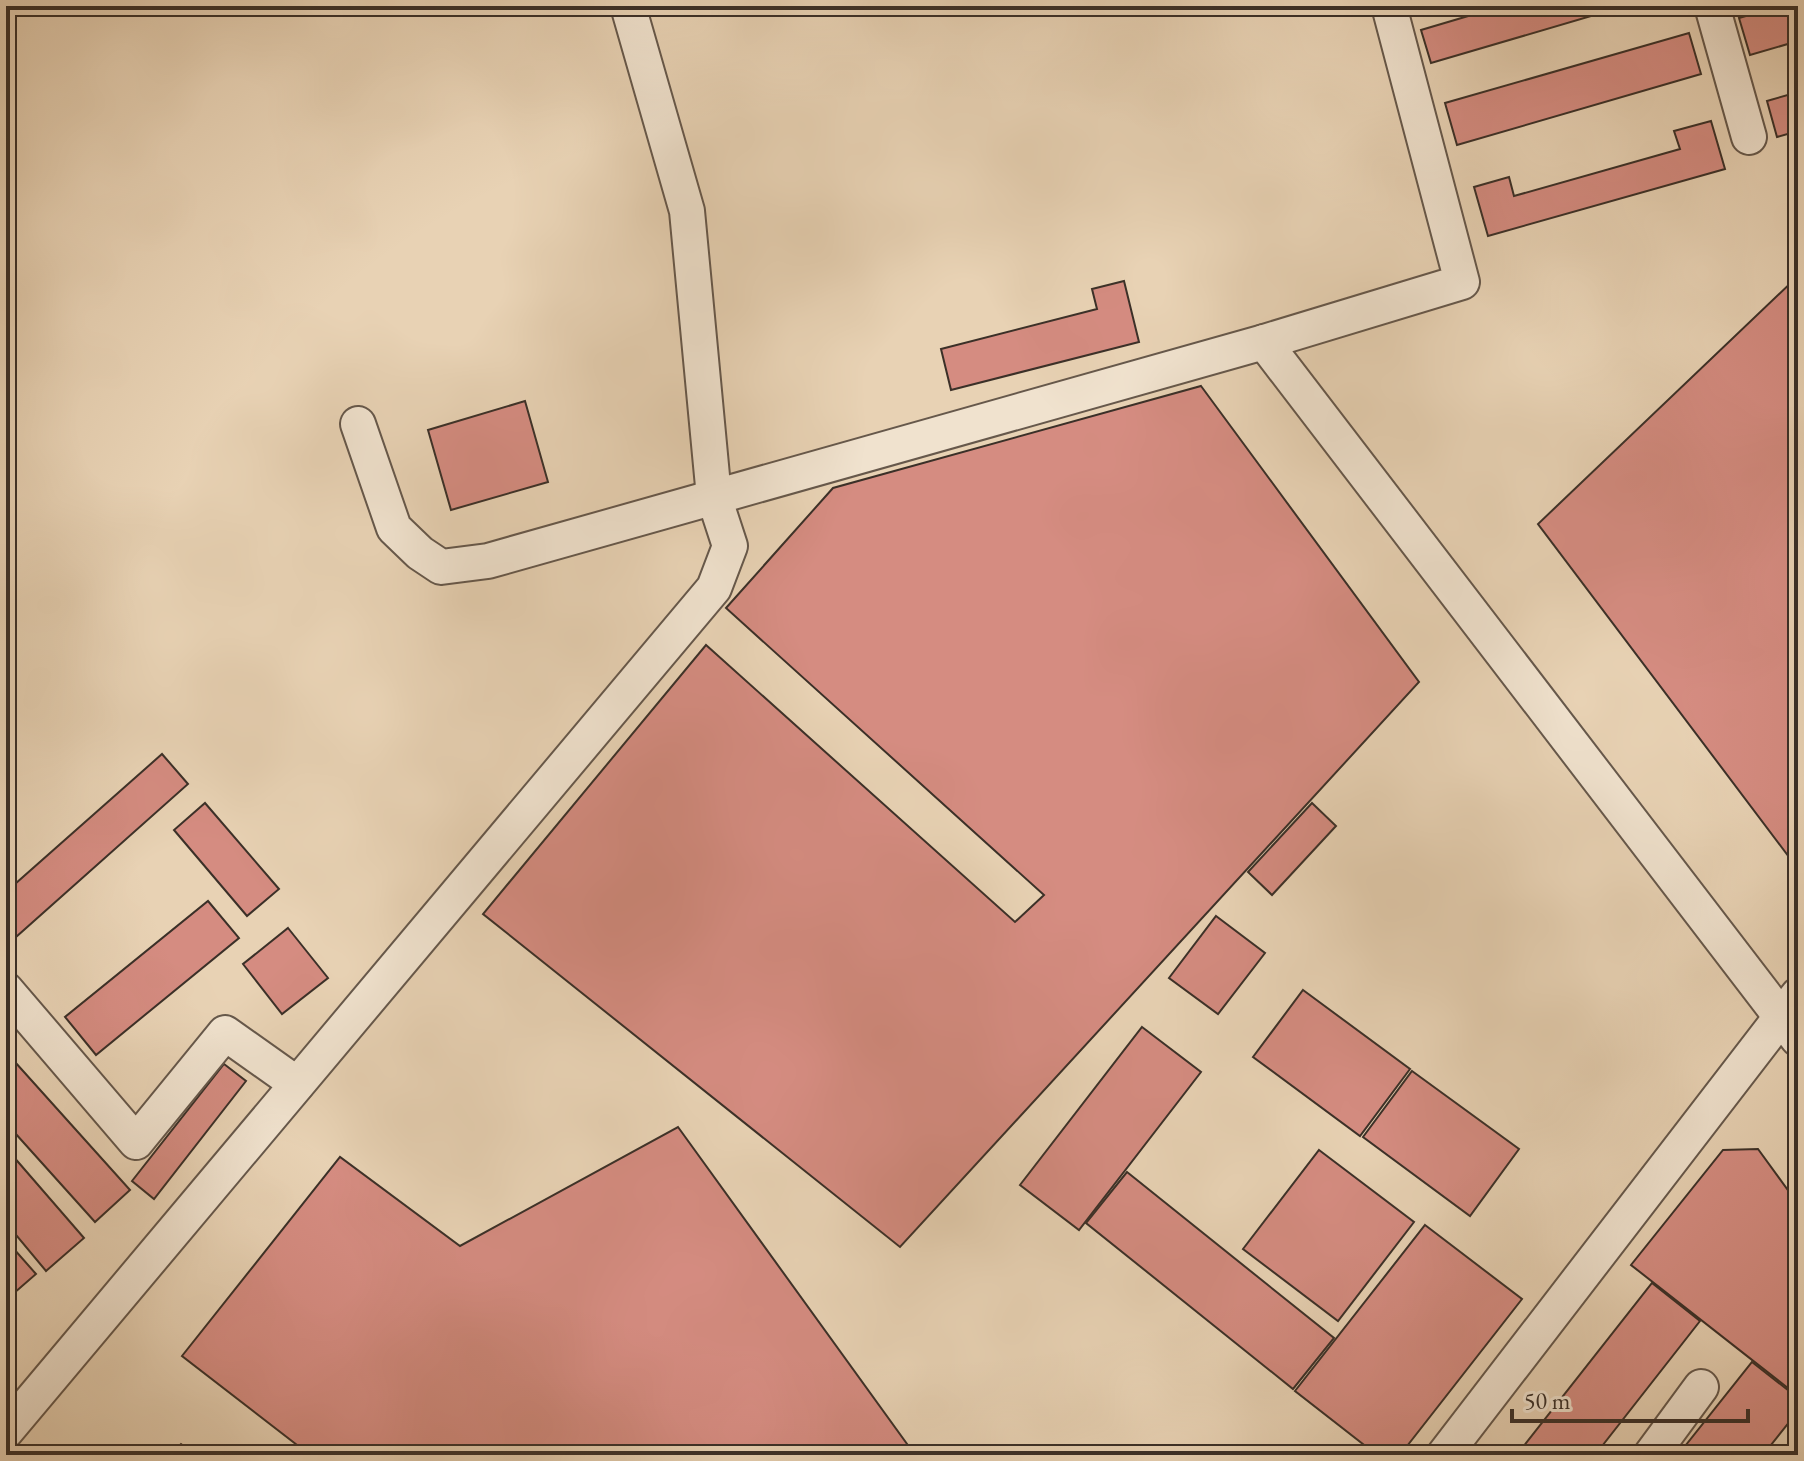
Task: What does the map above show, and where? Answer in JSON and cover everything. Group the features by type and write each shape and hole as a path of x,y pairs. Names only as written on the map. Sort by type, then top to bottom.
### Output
{"street":[{"path":"6,1431 714,588 730,546 714,497 687,211 628,6"},
{"path":"358,424 394,528 420,553 441,567 488,561 1264,342 1462,282 1389,6"},
{"path":"1712,6 1749,137"},
{"path":"1264,342 1793,1017 1444,1455"},
{"path":"6,990 136,1142 225,1033 297,1084"},
{"path":"1651,1455 1701,1387"}],"building":[{"path":"1502,6 1625,6 1431,63 1421,30"},
{"path":"1781,6 1798,6 1798,41 1750,55 1739,18"},
{"path":"1689,33 1701,74 1457,145 1445,103"},
{"path":"1798,92 1798,131 1777,137 1767,101"},
{"path":"1711,121 1725,169 1488,236 1474,187 1509,177 1514,196 1680,149 1674,131"},
{"path":"1798,276 1798,869 1538,524"},
{"path":"1124,281 1139,342 951,390 941,349 1097,309 1092,289"},
{"path":"1201,386 1419,682 900,1247 483,914 706,645 1015,922 1044,895 726,608 833,488"},
{"path":"525,401 548,482 451,510 428,430"},
{"path":"162,754 188,784 7,945 6,892"},
{"path":"205,803 279,889 247,916 174,830"},
{"path":"1312,803 1336,826 1272,895 1248,872"},
{"path":"208,901 239,938 96,1055 65,1017"},
{"path":"1216,916 1265,953 1218,1014 1169,978"},
{"path":"288,928 328,978 282,1014 243,964"},
{"path":"1303,990 1410,1069 1360,1136 1253,1057"},
{"path":"1142,1027 1201,1072 1079,1230 1020,1185"},
{"path":"6,1052 130,1190 95,1222 6,1123"},
{"path":"224,1064 246,1081 154,1199 132,1181"},
{"path":"1412,1071 1519,1149 1470,1216 1363,1137"},
{"path":"678,1127 915,1455 310,1455 182,1356 340,1157 460,1246"},
{"path":"6,1148 84,1238 46,1271 6,1223"},
{"path":"1758,1149 1798,1204 1798,1396 1631,1265 1723,1150"},
{"path":"1319,1150 1414,1222 1338,1321 1243,1249"},
{"path":"1127,1172 1334,1338 1293,1389 1086,1223"},
{"path":"1425,1225 1522,1299 1400,1455 1377,1455 1295,1391"},
{"path":"6,1240 36,1274 6,1300"},
{"path":"1652,1283 1700,1321 1595,1455 1523,1455 1519,1452"},
{"path":"1752,1362 1798,1398 1798,1411 1763,1455 1678,1455"},
{"path":"181,1444 196,1455 170,1455"}]}
